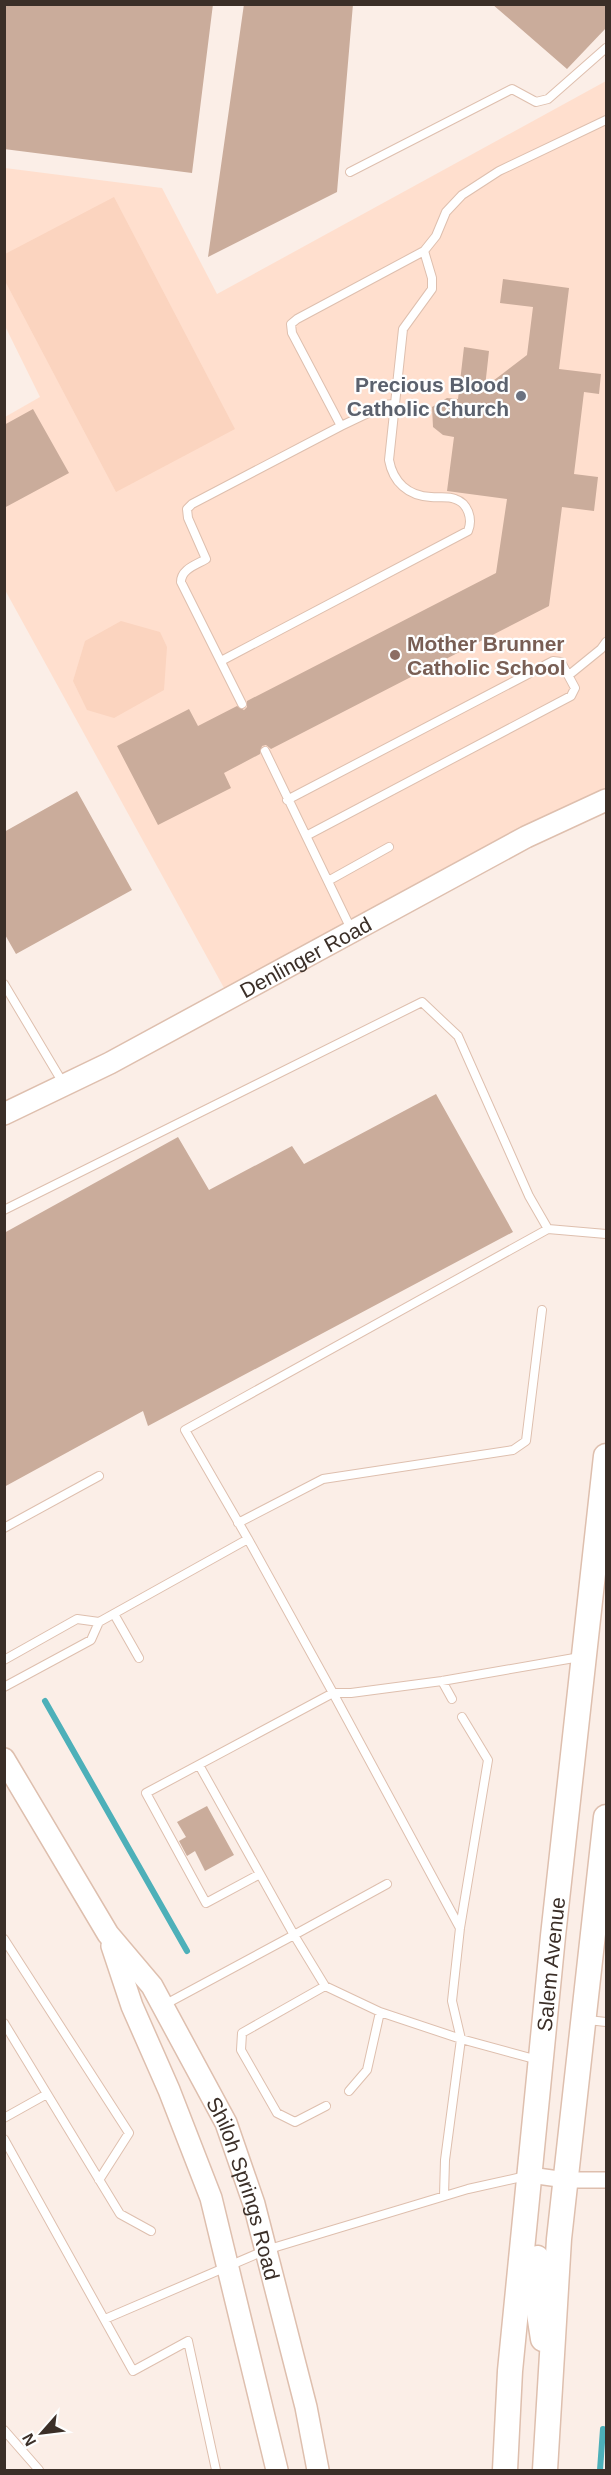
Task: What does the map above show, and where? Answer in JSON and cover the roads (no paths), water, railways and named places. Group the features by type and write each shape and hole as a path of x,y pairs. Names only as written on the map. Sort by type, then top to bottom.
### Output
{"main road":[{"name":"Denlinger Road","path":"4,1114 110,1063 526,837 606,800"},
{"name":"Salem Avenue","path":"505,2470 510,2371 606,1456"},
{"name":"Shiloh Springs Road","path":"4,1759 108,1934 152,1986 226,2123 254,2204 306,2407 318,2470"},
{"name":"Salem Avenue","path":"545,2470 559,2239 566,2180 595,2020 595,1946 601,1913 606,1817"},
{"name":"Shiloh Springs Road","path":"108,1934 132,2006 169,2090 211,2198 276,2470"},
{"path":"530,2175 539,2231 534,2281 549,2376"}],"street":[{"path":"530,2175 566,2180 606,2180"}],"lane":[{"path":"350,172 512,89 536,102 548,99 606,48"},
{"path":"341,426 292,333 291,324 424,251 436,236 447,212 462,195 499,171 606,120"},
{"path":"221,661 468,531 469,516 463,503 454,498 424,497 411,492 395,478 389,459 393,404 403,328 432,289 432,278 424,251"},
{"path":"242,704 181,582 181,576 186,571 206,559 188,518 187,509 192,504 341,426 385,405 393,404"},
{"path":"569,675 601,650 606,642"},
{"path":"287,800 553,661 561,662 569,675 575,688 571,696 306,836"},
{"path":"265,752 352,933"},
{"path":"328,881 389,847"},
{"path":"4,984 64,1084"},
{"path":"4,1210 422,1002 458,1036 529,1196 548,1229"},
{"path":"460,1928 248,1539 185,1430 548,1229 606,1234"},
{"path":"238,1523 323,1479 513,1450 526,1441 542,1310"},
{"path":"4,1528 99,1476"},
{"path":"4,1659 78,1619 99,1622 248,1539"},
{"path":"114,1614 139,1658"},
{"path":"4,1687 92,1640 99,1622"},
{"path":"260,1874 206,1903 146,1793 333,1693 351,1693 442,1681 584,1656"},
{"path":"442,1681 452,1699"},
{"path":"444,2196 445,2160 460,2039 452,2001 460,1928 488,1760 462,1717"},
{"path":"199,1765 324,1986 380,2012 460,2039 541,2061"},
{"path":"162,2006 387,1884"},
{"path":"4,1939 129,2133 99,2180"},
{"path":"324,1986 242,2033 241,2050 277,2114 295,2122 326,2106"},
{"path":"350,2091 367,2070 380,2012"},
{"path":"4,2024 120,2214 151,2231"},
{"path":"4,2118 47,2094"},
{"path":"4,2139 133,2371 188,2341 216,2470"},
{"path":"105,2319 266,2250 444,2196 530,2175"},
{"path":"4,2430 39,2470"}],"waterway":[{"path":"45,1701 187,1951"},
{"path":"600,2470 603,2429"}],"place":[{"name":"Precious Blood Catholic Church","path":"521,396"},
{"name":"Mother Brunner Catholic School","path":"395,655"}]}
